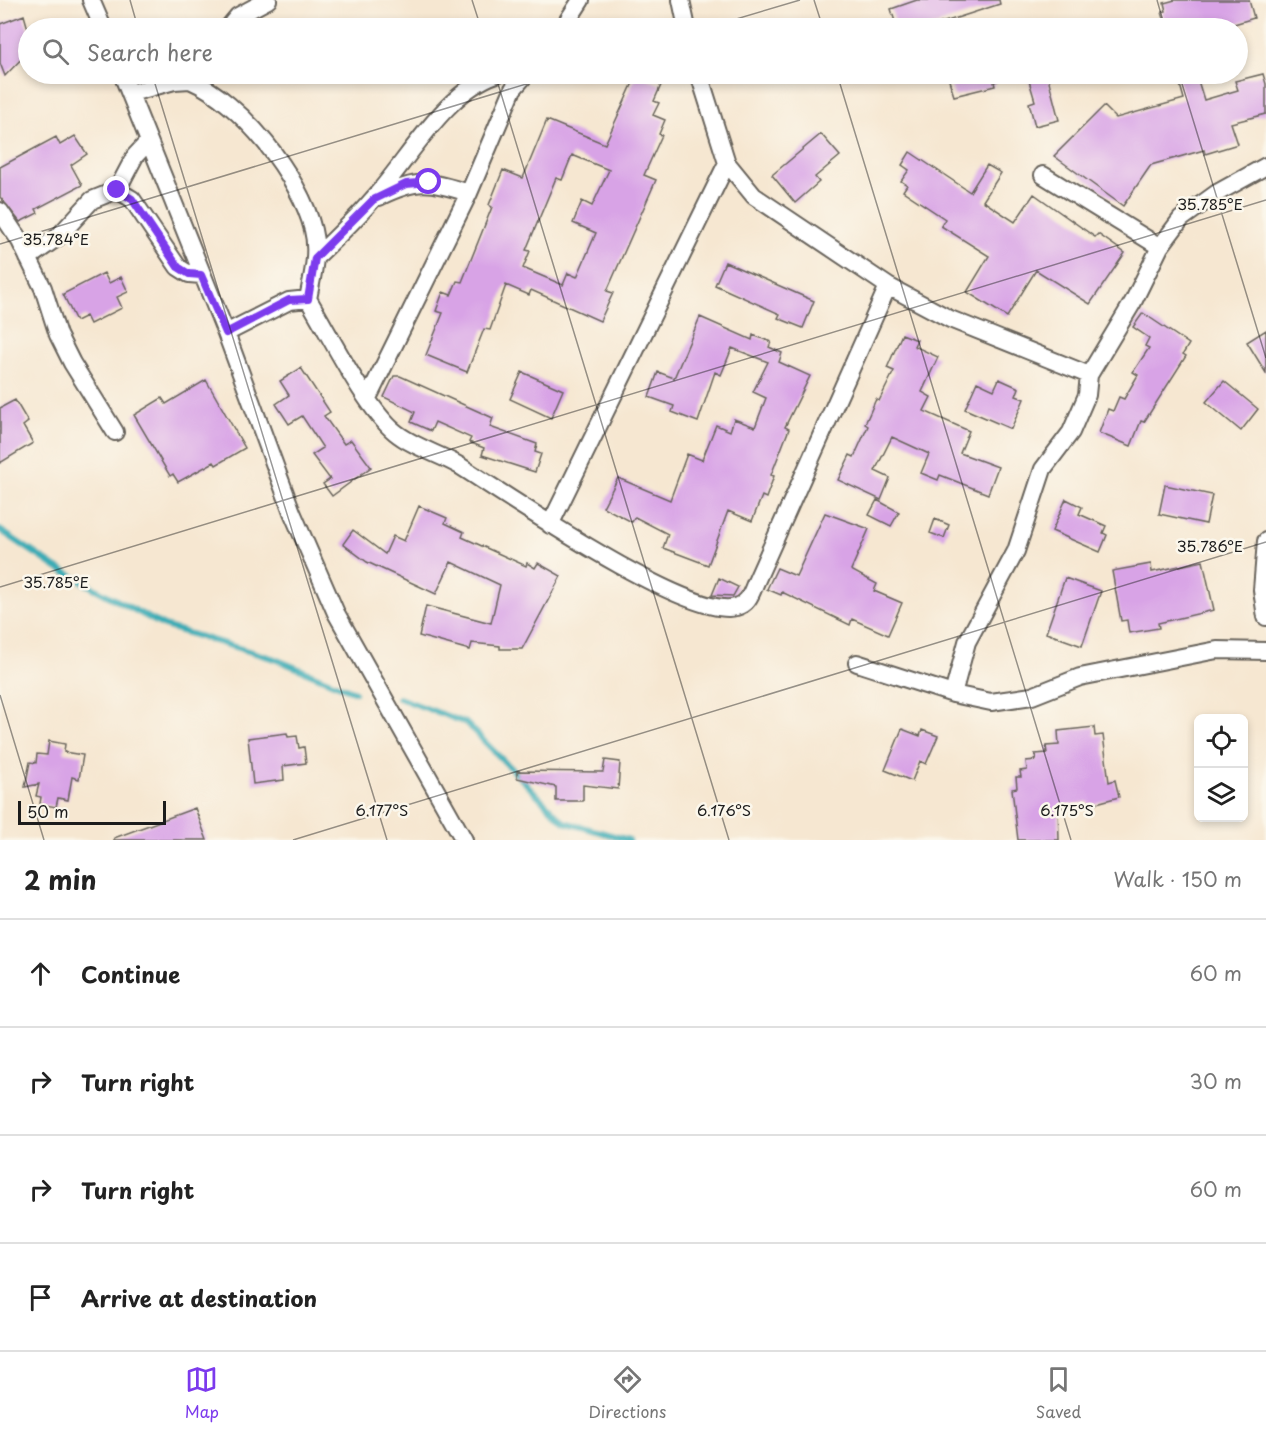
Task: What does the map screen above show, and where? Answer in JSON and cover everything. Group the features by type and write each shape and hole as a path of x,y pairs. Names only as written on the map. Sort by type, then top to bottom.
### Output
{"street":[{"path":"91,0 99,18"},
{"path":"236,18 268,0"},
{"path":"569,18 581,0"},
{"path":"681,0 685,18"},
{"path":"127,84 226,333 292,512 336,612 464,840"},
{"path":"131,93 163,84"},
{"path":"202,84 236,112 279,162 297,189 313,231 315,258 308,299 368,398 396,432 458,465 550,525 672,593 726,607 735,608 746,603 888,286"},
{"path":"315,258 373,200 456,98 475,84"},
{"path":"368,398 469,193 513,89 517,84"},
{"path":"702,84 727,163 754,196 835,253 888,286 950,319 1089,375"},
{"path":"28,258 58,237 92,200 117,190 135,156 148,142"},
{"path":"550,525 727,163"},
{"path":"953,694 967,642 1016,551 1043,469 1071,432 1087,395 1089,375 1133,302 1160,247 1181,219 1217,193 1266,166"},
{"path":"1043,175 1160,247"},
{"path":"373,200 406,184 429,182 469,193"},
{"path":"117,190 132,199 178,267 189,274 201,275"},
{"path":"0,211 28,258 72,363 115,432"},
{"path":"226,333 289,300 308,299"},
{"path":"1266,541 1262,590 1266,616"},
{"path":"857,663 953,694 991,702 1032,696 1080,677 1217,650 1266,651"}],"building":[{"path":"917,0 999,0 1000,4 957,18 894,18 891,9"},
{"path":"1175,0 1249,0 1254,18 1248,20 1248,18 1164,18 1162,12 1166,11 1164,3"},
{"path":"24,15 25,18 18,18 18,62 5,76 0,63 0,24"},
{"path":"1263,74 1266,84 1266,114 1231,123 1238,144 1205,154 1204,150 1151,165 1123,206 1054,156 1104,106 1116,118 1184,99 1180,84 1199,84 1204,100 1238,90 1236,84 1248,84 1248,78"},
{"path":"632,84 661,85 654,101 659,103 653,115 665,120 659,134 662,135 644,175 656,180 607,291 613,293 600,321 531,290 529,295 506,285 490,330 484,329 467,372 426,355 443,313 436,311 443,292 451,295 457,281 462,282 492,207 489,205 503,170 523,178 547,120 605,144","holes":["572,155 609,170 592,206 582,201 573,223 596,233 577,277 568,273 563,285 523,268 530,251 526,250 556,178 562,180"]},
{"path":"950,84 994,84 995,86 954,96"},
{"path":"1030,84 1050,84 1059,120 1035,126 1029,103 1035,101"},
{"path":"821,134 840,156 815,177 819,182 795,203 772,175"},
{"path":"75,136 87,154 71,165 82,185 36,209 38,213 20,222 0,197 0,167 56,137 60,145"},
{"path":"910,152 970,192 987,165 1001,173 983,201 1015,222 1034,194 1095,237 1098,234 1125,253 1090,304 1036,270 1007,317 967,292 989,256 941,226 945,219 903,191 907,185 901,181 909,170 902,165"},
{"path":"725,262 814,301 803,328 778,318 780,314 715,285"},
{"path":"104,273 109,283 121,277 128,292 117,297 122,308 90,324 86,316 76,321 63,294"},
{"path":"1143,313 1189,344 1183,354 1186,356 1144,422 1141,421 1131,446 1099,433 1108,409 1113,411 1119,397 1124,399 1138,375 1133,372 1149,348 1145,346 1149,338 1133,327"},
{"path":"700,317 752,340 753,335 771,342 769,347 782,353 779,362 810,376 785,427 789,429 771,475 774,476 766,498 762,496 752,521 728,511 708,565 663,548 668,534 635,517 632,522 603,507 618,478 670,500 687,454 702,460 716,425 730,431 734,419 755,427 766,398 753,392 768,362 732,348 721,375 715,372 698,422 672,412 674,406 649,397 658,372 674,378"},
{"path":"1266,330 1266,373 1247,342"},
{"path":"902,334 917,340 914,346 938,357 922,392 931,397 924,411 969,431 960,453 998,467 988,494 940,475 938,480 921,473 929,454 892,437 875,471 890,478 881,500 838,480 850,455 854,457 868,426 865,424 876,399 879,401 894,371 887,368"},
{"path":"301,368 330,412 324,416 344,444 351,440 371,467 332,496 323,484 330,479 312,455 323,448 302,416 289,424 276,404 289,395 280,381"},
{"path":"522,372 563,390 551,418 510,399"},
{"path":"394,376 400,376 493,418 490,427 537,444 535,452 541,454 535,472 482,455 484,448 469,442 471,438 435,422 431,431 411,422 415,412 384,397"},
{"path":"999,379 1019,388 1016,396 1024,399 1011,429 965,409 977,382 994,390"},
{"path":"206,380 245,448 216,465 214,462 178,482 173,474 170,476 134,415 162,398 166,404"},
{"path":"1224,381 1258,409 1241,431 1206,402"},
{"path":"15,400 28,422 23,426 33,443 0,463 0,408"},
{"path":"1165,485 1212,495 1206,524 1159,514"},
{"path":"1066,499 1082,507 1079,514 1106,526 1103,533 1107,535 1100,552 1052,531"},
{"path":"877,500 899,512 891,526 869,515"},
{"path":"419,506 447,518 445,523 464,532 462,537 526,566 527,563 535,568 538,563 561,576 522,649 500,649 500,646 472,643 470,650 419,636 426,606 491,623 500,585 451,562 436,594 367,562 343,544 353,530 385,554 393,536 404,541"},
{"path":"825,513 869,529 851,570 877,584 874,591 902,603 888,635 852,619 850,625 782,592 781,595 767,589 777,568 796,576"},
{"path":"935,519 949,525 944,538 930,533"},
{"path":"1203,561 1214,610 1158,623 1159,628 1129,633 1127,620 1121,621 1112,571 1151,564 1152,572"},
{"path":"719,578 738,587 733,596 712,595"},
{"path":"1065,578 1101,591 1082,646 1046,633"},
{"path":"1094,727 1095,736 1103,735 1109,782 1115,780 1119,797 1089,805 1088,802 1058,806 1059,840 1018,840 1012,789 1017,788 1016,777 1021,777 1020,771 1027,770 1026,761 1036,760 1035,754 1047,753 1046,746 1059,745 1058,731"},
{"path":"902,729 920,736 922,730 938,736 926,764 920,761 912,781 885,770"},
{"path":"287,733 288,737 297,736 299,748 304,747 306,763 283,766 284,780 253,784 248,738"},
{"path":"49,741 65,744 64,752 83,755 79,779 72,777 68,800 58,798 56,807 40,804 41,797 36,796 39,784 25,787 30,762 36,763 37,754 47,755"},
{"path":"605,760 620,762 618,789 583,785 583,801 556,801 556,787 517,778 517,771 603,772"},
{"path":"195,808 207,840 114,840 114,838"}],"waterway":[{"path":"0,530 57,568 164,626 275,659 355,692"},
{"path":"399,698 466,723 564,822 629,840"}],"route":[{"path":"117,190 132,199 178,267 189,274 201,275 226,333 289,300 308,299 315,258 373,200 406,184 429,182"}]}
